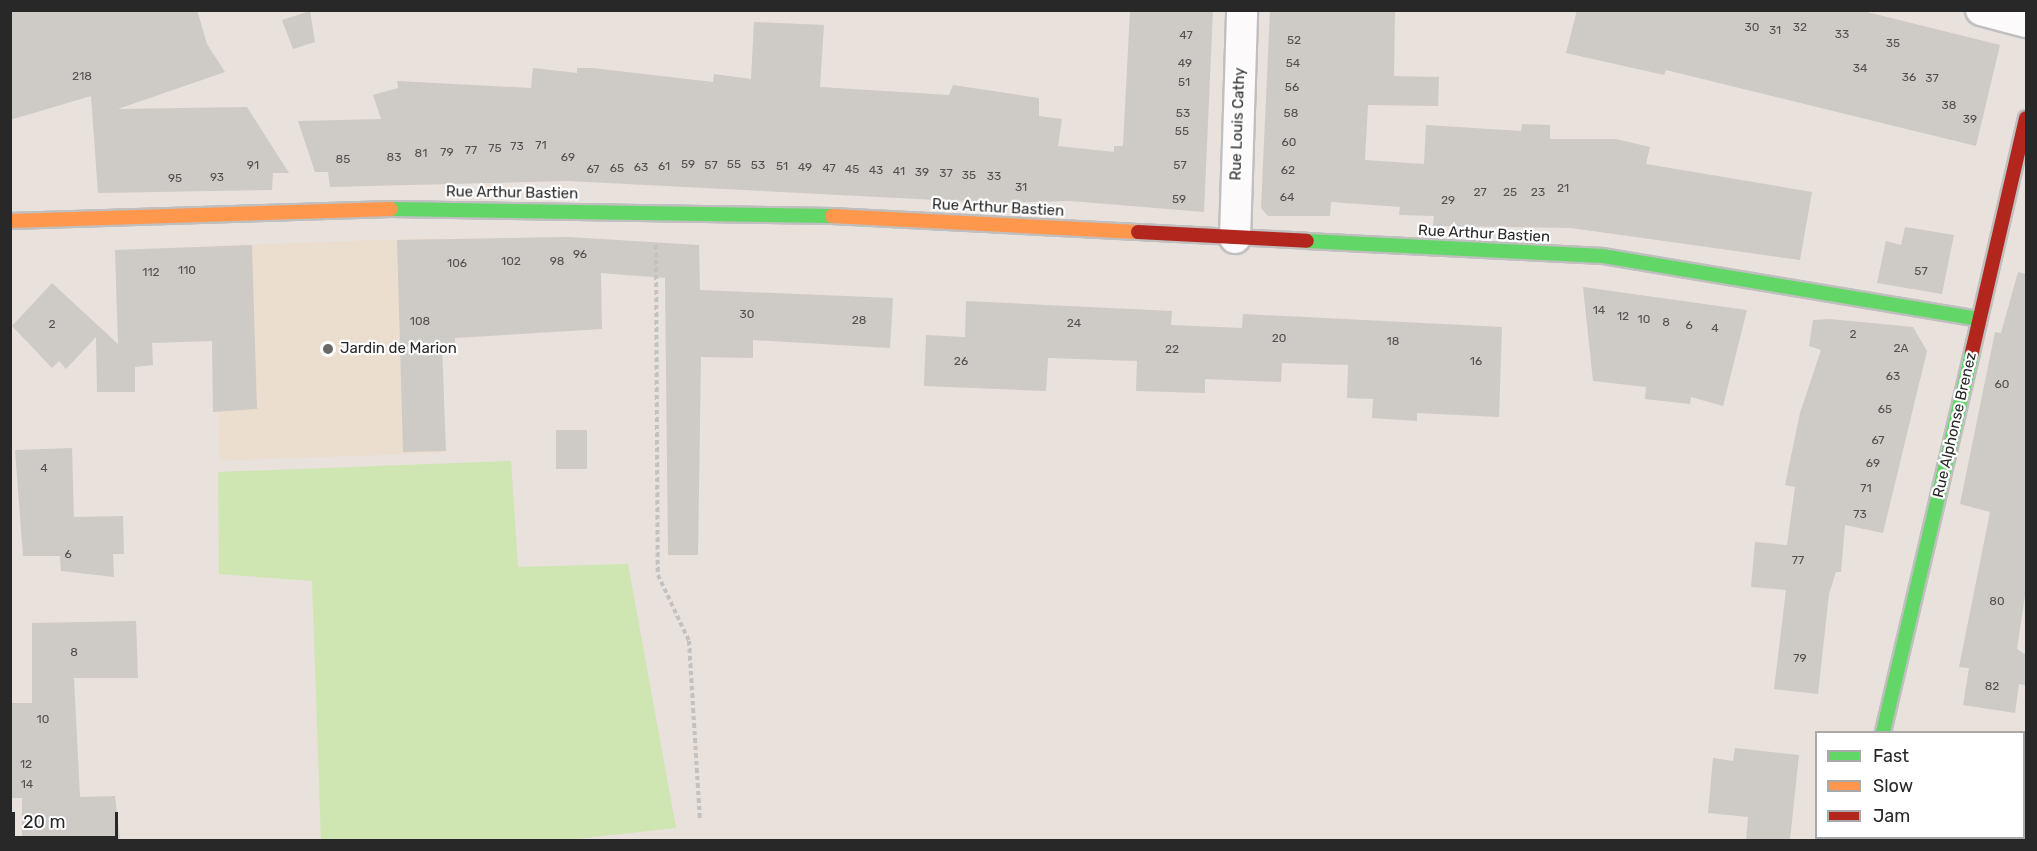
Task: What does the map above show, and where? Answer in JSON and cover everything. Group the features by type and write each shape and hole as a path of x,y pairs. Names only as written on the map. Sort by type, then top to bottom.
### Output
{"street":[{"name":"Rue Louis Cathy","path":"1234,237 1242,10"},
{"path":"1981,10 2026,22"},
{"name":"Rue Alphonse Brenez","path":"1883,731 1979,319 2022,159 2026,118"},
{"name":"Rue Arthur Bastien","path":"10,221 424,208 656,211 1234,237 1603,256 1979,319"}],"path":[{"path":"656,211 658,575 689,640 700,821"}],"shaded area":[{"name":"Jardin de Marion","path":"437,238 445,453 220,461 212,246"}],"green space":[{"path":"511,461 518,567 628,564 676,828 566,840 321,840 312,581 219,574 218,472"}],"building":[{"path":"10,10 197,10 207,44 225,72 118,109 247,107 289,173 273,173 272,190 98,193 91,96 10,120"},
{"path":"1130,10 1213,10 1204,212 1070,201 994,203 568,181 330,187 328,172 315,172 298,121 381,119 373,95 398,88 397,81 531,88 533,68 577,73 577,68 592,68 713,82 714,74 751,79 754,22 824,25 820,87 949,95 953,85 1039,98 1039,116 1062,119 1058,146 1114,152 1114,146 1123,146"},
{"path":"1270,10 1395,10 1394,76 1439,77 1438,106 1368,105 1365,160 1424,164 1426,125 1521,131 1522,124 1550,125 1550,139 1616,139 1650,147 1646,164 1812,192 1800,260 1571,228 1433,226 1434,216 1399,215 1400,207 1331,202 1330,216 1268,216 1261,208"},
{"path":"1577,10 1859,10 2000,45 1976,146 1666,70 1664,75 1566,53"},
{"path":"310,11 315,42 293,49 282,20"},
{"path":"1905,227 1954,235 1942,294 1877,283 1886,241 1901,245"},
{"path":"568,237 699,245 700,290 893,298 890,348 753,340 753,358 701,357 698,555 668,555 665,278 601,273 602,329 455,338 455,345 442,346 446,451 403,452 397,240"},
{"path":"252,245 257,409 213,412 212,341 152,343 153,365 135,367 135,392 97,392 96,337 66,369 59,361 52,368 12,326 52,283 118,344 115,250"},
{"path":"2018,272 2026,274 2026,589 2017,649 2026,655 2026,685 2019,684 2015,713 1963,705 1969,668 1959,667 1990,512 1960,504 1995,332 2001,333"},
{"path":"1583,287 1747,310 1723,406 1691,397 1690,404 1645,399 1646,387 1593,381"},
{"path":"966,301 1172,311 1171,325 1242,328 1243,314 1502,327 1499,417 1417,413 1417,421 1372,418 1373,399 1347,398 1348,365 1282,363 1281,382 1205,379 1205,393 1136,391 1137,361 1048,358 1046,391 924,386 926,335 965,337"},
{"path":"1830,319 1913,327 1927,351 1883,533 1845,525 1841,572 1836,572 1829,594 1818,694 1774,689 1786,590 1751,587 1755,542 1787,545 1795,487 1785,485 1800,413 1821,350 1809,346 1813,320"},
{"path":"556,430 587,430 587,469 556,469"},
{"path":"72,448 74,517 123,516 124,554 113,554 114,577 61,571 60,556 23,556 15,450"},
{"path":"136,621 138,678 74,678 80,797 115,796 120,840 22,840 22,798 10,798 10,703 32,703 32,623"},
{"path":"1735,748 1799,755 1790,840 1746,840 1748,817 1708,813 1713,758 1733,761"}],"traffic: fast":[{"path":"391,209 832,216"},
{"path":"1307,241 1603,256 1979,319"},
{"path":"1883,731 1972,352"}],"traffic: slow":[{"path":"10,221 391,209"},
{"path":"832,216 1138,232"}],"traffic: jam":[{"path":"1972,352 2026,118"},
{"path":"1138,232 1307,241"}],"place":[{"name":"Jardin de Marion","path":"328,349"}]}
